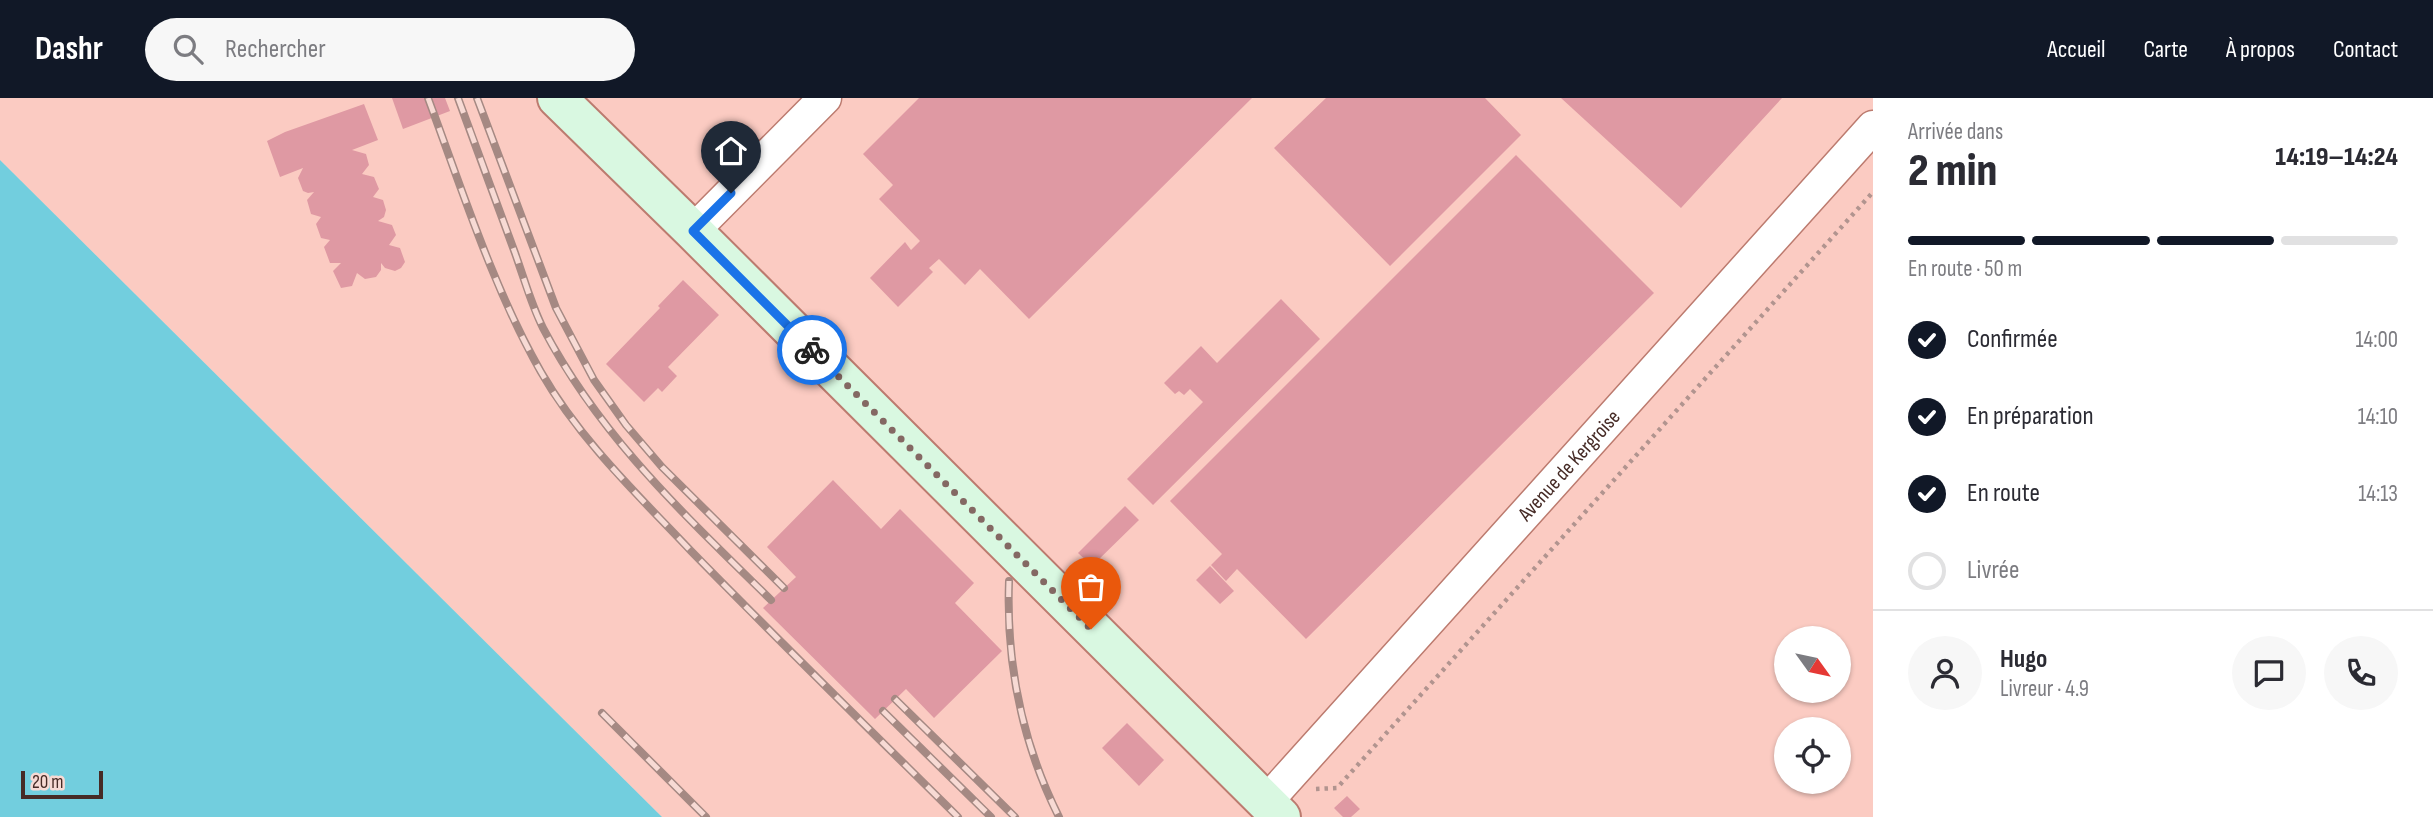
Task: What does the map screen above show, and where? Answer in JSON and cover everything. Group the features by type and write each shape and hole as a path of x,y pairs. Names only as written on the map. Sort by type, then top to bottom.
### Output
{"street":[{"path":"557,98 1274,803"},
{"path":"693,231 825,98"},
{"name":"Avenue de Kergroise","path":"1274,803 1873,127"}],"path":[{"path":"1274,803 1337,788 1873,192"}],"shaded area":[{"path":"0,98 1873,98 1873,817 662,817 0,160"}],"water":[{"path":"0,160 662,817 0,817"}],"building":[{"path":"392,98 445,98 450,111 403,129"},
{"path":"919,98 1252,98 1029,319 980,269 965,285 939,259 929,268 933,272 898,307 870,278 905,242 911,250 920,241 879,199 893,185 863,154"},
{"path":"1326,98 1485,98 1521,135 1390,266 1274,148"},
{"path":"1561,98 1782,98 1681,208"},
{"path":"364,104 378,140 352,150 366,154 369,165 362,174 374,177 379,189 373,197 383,200 386,210 384,217 378,221 392,225 396,235 389,245 400,248 405,262 395,271 385,268 381,263 381,270 376,277 365,279 357,273 352,286 341,288 333,271 341,263 330,263 324,247 330,240 321,238 316,224 321,217 311,214 307,200 314,192 303,191 298,178 303,168 280,177 267,141"},
{"path":"1516,155 1654,293 1306,639 1237,569 1226,581 1211,565 1222,554 1170,501"},
{"path":"683,280 719,315 668,367 677,376 662,392 658,388 644,402 606,364"},
{"path":"1281,299 1320,339 1153,505 1127,479 1203,402 1190,389 1184,395 1179,391 1175,394 1164,383 1201,346 1217,363"},
{"path":"833,480 881,529 900,509 974,583 955,603 1002,651 934,718 906,689 875,719 763,608 796,577 767,547"},
{"path":"1125,506 1139,520 1092,566 1078,553"},
{"path":"1210,566 1234,591 1220,604 1196,580"},
{"path":"1127,723 1164,760 1139,786 1102,748"},
{"path":"1347,796 1360,809 1351,817 1343,817 1334,808"}],"railway":[{"path":"428,98 479,238 508,307 541,372 573,421 611,466 691,551 958,817"},
{"path":"458,98 535,310 566,368 591,405 646,473 771,600"},
{"path":"477,98 556,308 594,380 626,425 662,467 784,588"},
{"path":"1009,581 1010,642 1019,702 1035,760 1059,817"},
{"path":"895,699 1015,817"},
{"path":"883,711 991,817"},
{"path":"602,713 706,817"}],"way so far":[{"path":"812,350 1091,629"}],"route":[{"path":"731,193 693,231 812,350"}]}
